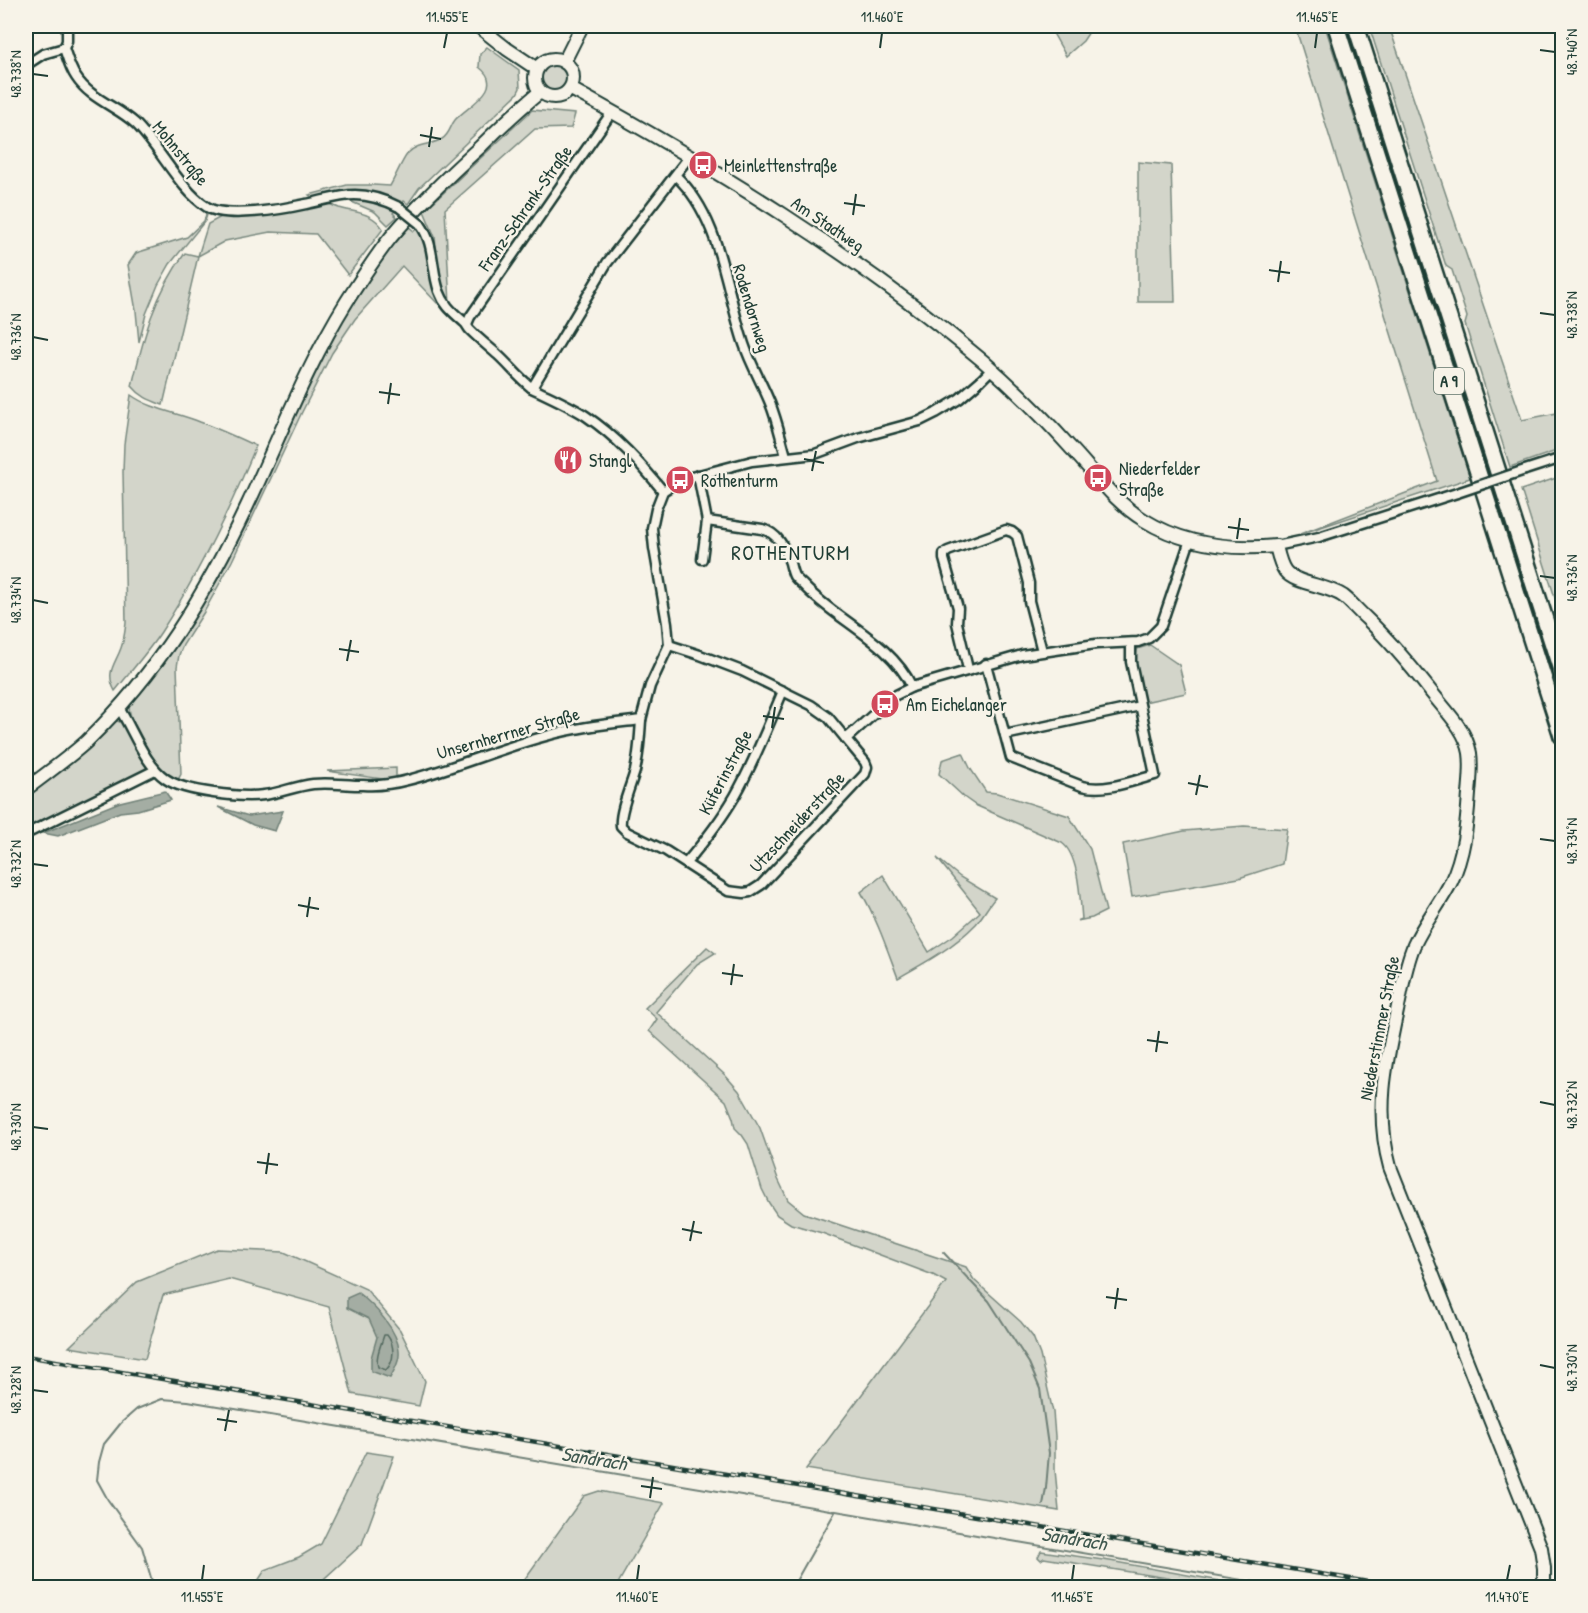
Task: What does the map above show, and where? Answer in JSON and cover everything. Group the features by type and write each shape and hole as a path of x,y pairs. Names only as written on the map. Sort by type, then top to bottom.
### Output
{"highway":[{"name":"A 9","path":"1336,26 1563,736"},
{"name":"A 9","path":"1356,26 1563,673"}],"street":[{"path":"26,65 43,54 64,48 67,41 67,26"},
{"path":"478,26 537,69"},
{"path":"564,62 582,26"},
{"name":"Mohnstraße","path":"64,48 71,68 80,82 136,124 189,190 215,211 242,213 304,205 354,195 382,199 399,207 420,224 427,233 442,298 453,314 467,324"},
{"path":"555,59 564,62 573,73 571,89 556,98 545,96 540,92 535,81 537,69 548,60 555,59"},
{"name":"Am Stadtweg","path":"571,89 769,205 940,325 992,369"},
{"path":"26,789 84,743 119,708 167,648 203,592 248,504 316,357 347,301 391,238 436,188 540,92"},
{"name":"Franz-Schrank-Straße","path":"467,324 612,112"},
{"path":"532,388 607,263 689,157"},
{"name":"Rodendornweg","path":"676,176 695,196 712,233 745,346 770,403 786,456"},
{"path":"467,324 470,330 532,388 599,425 633,456 663,491"},
{"path":"641,720 650,686 669,645 652,528 663,491 680,480 698,475 752,461 815,454 858,438 920,421 959,399 992,369 1038,413 1125,506 1158,528 1190,540 1241,547 1276,546 1319,537 1563,458"},
{"path":"698,475 707,521 702,559"},
{"path":"707,521 769,531 776,536 788,556 794,575 806,588 886,652 900,666 912,687"},
{"path":"968,669 957,623 958,608 944,554 948,550 1005,530 1017,536 1029,583 1029,601 1042,651"},
{"path":"669,645 741,671 820,710 846,739 894,696 912,687 986,664 1042,651 1096,644 1131,643 1149,638 1161,626 1190,540"},
{"name":"Niederstimmer Straße","path":"1276,546 1283,568 1291,576 1325,587 1342,596 1395,647 1452,719 1469,750 1471,761 1467,818 1461,855 1451,881 1420,934 1409,960 1393,1029 1384,1083 1382,1128 1384,1148 1390,1167 1541,1548 1544,1587"},
{"path":"986,664 1011,758 1082,786 1103,787 1155,776 1131,662 1131,643"},
{"name":"Küferinstraße","path":"686,863 715,827 735,796 783,691"},
{"path":"1005,735 1140,706"},
{"path":"26,834 155,770 119,708"},
{"name":"Unsernherrner Straße","path":"155,770 168,780 183,786 250,797 311,784 363,785 397,782 548,735 641,720"},
{"name":"Utzschneiderstraße","path":"641,720 640,742 621,816 621,825 627,832 666,851 720,886 736,893 750,892 761,885 865,774 867,767 865,762 846,739"}],"shaded area":[{"path":"1049,26 1093,26 1083,41 1066,56"},
{"path":"1295,26 1325,26 1470,478 1300,534 1437,481"},
{"path":"1369,26 1389,26 1522,420 1562,412 1562,449 1510,467 1465,324 1467,317 1452,270 1446,266"},
{"path":"487,47 519,70 520,88 517,94 419,188 408,204 404,201 401,204 380,194 369,192 347,192 313,198 309,195 347,185 390,186 408,153 416,147 445,137 455,120 487,89 489,82 479,67 480,54"},
{"path":"554,64 565,68 569,79 565,90 554,94 543,90 539,79 543,68"},
{"path":"532,110 575,114 571,128 535,129 445,209 450,304 439,275 435,237 424,211"},
{"path":"1138,162 1171,165 1175,302 1138,302"},
{"path":"358,199 381,203 396,210 393,213 397,217 388,225 375,212 347,200"},
{"path":"325,202 369,216 383,229 348,275 316,234 270,232 225,241 198,256 208,224 221,217 291,209"},
{"path":"207,211 205,221 170,264 158,285 146,314 139,342 128,265 136,253 187,237 204,221"},
{"path":"409,227 414,231 417,228 426,241 439,299 437,303 402,266 355,319 332,353 232,561 179,655 177,667 181,774 176,780 151,757 136,729 129,706 174,647 194,615 339,322 391,247"},
{"path":"185,253 198,256 163,405 142,396 132,386 151,316 165,285"},
{"path":"131,395 147,404 207,425 256,446 224,518 175,610 145,655 115,691 111,674 122,645 126,623 123,472 124,444"},
{"path":"1562,476 1562,620 1521,490"},
{"path":"1150,645 1179,665 1186,693 1144,702 1135,662 1137,649"},
{"path":"117,721 124,723 147,767 146,772 26,830 26,796 111,723"},
{"path":"963,753 986,792 997,793 1069,816 1090,849 1106,911 1092,918 1077,921 1082,919 1079,889 1075,867 1068,849 1062,843 975,805 939,774 942,760"},
{"path":"396,768 396,781 327,771"},
{"path":"1244,826 1287,829 1282,864 1239,878 1132,897 1123,844 1184,831"},
{"path":"937,858 960,877 995,898 976,924 958,940 898,978 877,923 861,892 883,875 929,952 953,936 980,912"},
{"path":"707,947 715,953 697,964 656,1012 725,1075 739,1091 760,1128 788,1200 804,1213 966,1267 974,1280 1021,1322 1033,1337 1040,1355 1053,1412 1059,1511 806,1469 946,1282 822,1233 791,1224 777,1215 762,1189 748,1144 735,1128 726,1101 649,1031 657,1019 645,1008"},
{"path":"217,1249 284,1252 366,1289 400,1330 425,1381 419,1406 352,1394 329,1307 229,1279 163,1295 145,1359 69,1347 137,1282"},
{"path":"366,1452 394,1456 362,1544 315,1587 254,1587 265,1570 299,1557 321,1544"},
{"path":"599,1491 664,1503 616,1587 519,1587 584,1496"},
{"path":"1041,1551 1254,1587 1217,1587 1044,1558 1041,1560 1038,1557"}],"water":[{"path":"165,791 171,800 138,810 120,812 58,836 43,833 120,802"},
{"path":"218,807 249,816 283,811 275,831 253,825"},
{"path":"358,1293 384,1319 398,1343 399,1358 390,1378 371,1371 371,1358 377,1337 369,1319 347,1308 347,1298"}],"waterway":[{"path":"943,1252 989,1301 1029,1363 1040,1389 1049,1453 1043,1505"},
{"name":"Sandrach","path":"154,1588 142,1547 108,1500 97,1480 104,1444 121,1423 137,1409 162,1399 188,1401 1289,1588"},
{"path":"792,1588 835,1512"}],"railway":[{"path":"26,1356 1404,1588"}],"place":[{"name":"Meinlettenstraße","path":"703,165"},
{"name":"Stangl","path":"568,460"},
{"name":"Niederfelder Straße","path":"1098,478"},
{"name":"Rothenturm","path":"680,480"},
{"name":"Am Eichelanger","path":"885,704"}],"district":[{"name":"ROTHENTURM","path":"791,552"}]}
